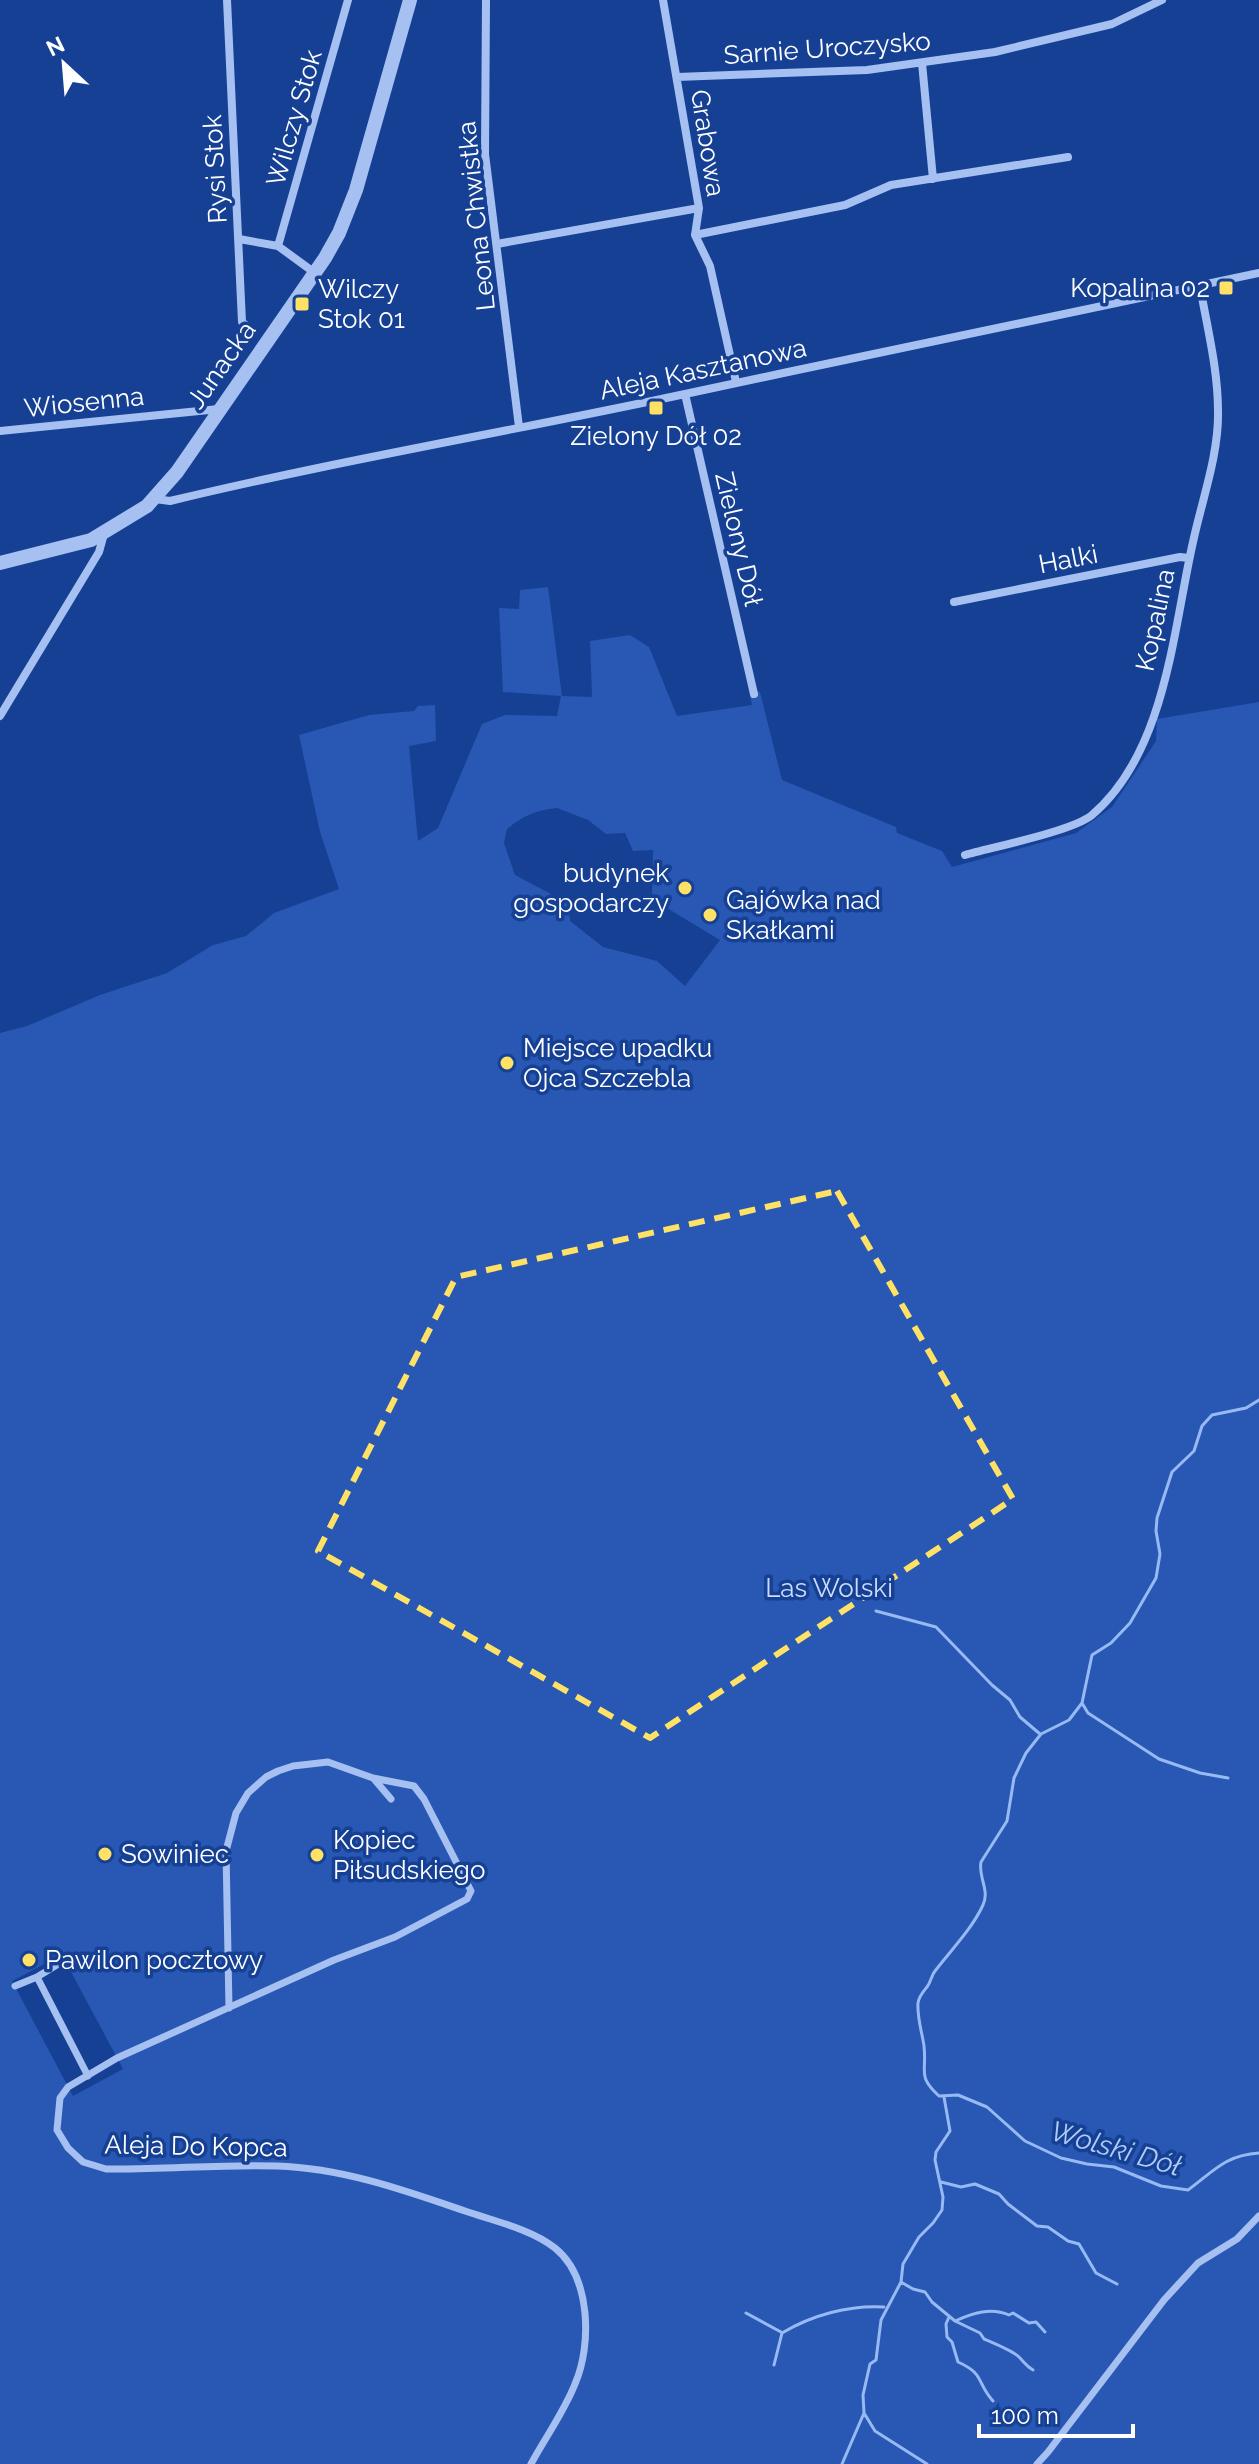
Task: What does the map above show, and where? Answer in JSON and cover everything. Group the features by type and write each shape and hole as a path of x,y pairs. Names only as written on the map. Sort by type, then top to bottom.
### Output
{"street":[{"name":"Rysi Stok","path":"227,0 242,322 253,331"},
{"name":"Wilczy Stok","path":"278,246 348,0"},
{"name":"Junacka","path":"0,563 75,545 104,534 155,499 177,472 315,273 339,233 356,190 410,0"},
{"name":"Leona Chwistka","path":"486,0 485,154 519,427"},
{"name":"Grabowa","path":"663,0 699,208 695,235 710,266 736,382"},
{"name":"Sarnie Uroczysko","path":"677,77 867,70 995,52 1112,24 1162,0"},
{"path":"922,63 933,179"},
{"path":"695,235 845,205 891,185 1068,157"},
{"path":"497,244 699,208"},
{"path":"239,239 278,246 315,273"},
{"name":"Aleja Kasztanowa","path":"155,499 170,501 260,479 685,394 1259,273"},
{"name":"Kopalina","path":"965,855 1067,826 1090,816 1128,775 1153,717 1169,660 1218,414 1216,380 1200,286"},
{"name":"Zielony Dół","path":"685,394 754,694"},
{"name":"Wiosenna","path":"0,431 219,409"},
{"path":"0,716 99,552 104,534"},
{"name":"Halki","path":"954,602 1180,557 1189,558"},
{"path":"229,2008 226,1851 236,1813 248,1793 266,1777 293,1766 328,1762 373,1778 391,1799"},
{"name":"Aleja Do Kopca","path":"373,1778 414,1786 424,1799 471,1896 395,1937 334,1960 129,2053 68,2087 60,2098 57,2130 68,2148 83,2162 106,2169 277,2166 333,2172 395,2187 520,2230 557,2250 572,2270 580,2288 584,2334 581,2368 575,2386 531,2464"},
{"path":"15,1986 65,1960"},
{"path":"37,1977 88,2076"},
{"path":"1037,2464 1164,2300 1198,2263 1237,2239 1259,2216"}],"highlighted area":[{"path":"837,1191 1013,1499 650,1738 318,1551 456,1277"}],"green space":[{"name":"Las Wolski","path":"548,587 562,696 592,697 590,641 630,635 649,647 677,716 752,705 749,691 760,692 782,780 896,827 897,833 942,851 952,867 1076,833 1112,807 1156,741 1157,719 1259,702 1259,2464 0,2464 0,1033 27,1026 100,995 167,973 213,945 246,936 274,913 339,889 320,832 299,735 369,715 414,711 418,706 435,705 436,741 409,746 418,841 438,828 482,724 505,715 557,716 561,696 503,692 499,608 519,609 520,590","holes":["557,808 588,820 606,834 625,833 633,851 653,850 652,899 720,940 685,986 657,961 603,947 570,921 568,903 515,875 504,843 507,829 530,814","62,1955 123,2069 73,2096 12,1981"]}],"waterway":[{"name":"Wolski Dół","path":"1259,1400 1246,1408 1212,1415 1202,1426 1194,1451 1172,1472 1157,1518 1160,1554 1156,1578 1130,1623 1111,1643 1092,1655 1082,1703 1069,1720 1041,1734 1026,1753 1014,1778 1007,1821 981,1862 985,1894 983,1905 934,1973 918,2003 924,2073 932,2089 939,2096 958,2095 987,2107 1025,2141 1061,2158 1114,2167 1161,2186 1188,2190 1228,2161 1259,2153"},
{"path":"876,1611 936,1627 1010,1700 1020,1717 1040,1734"},
{"path":"1082,1703 1088,1713 1159,1759 1200,1773 1228,1778"},
{"path":"842,2464 864,2413 863,2395 870,2364 876,2360 881,2320 901,2282 903,2264 919,2237 942,2210 943,2197 935,2160 936,2152 950,2131 944,2097"},
{"path":"941,2182 961,2187 975,2184 999,2194 1037,2226 1048,2227 1068,2241 1079,2244 1096,2273 1117,2284"},
{"path":"901,2282 925,2292 955,2321 982,2312 1013,2313 1029,2323 1036,2322 1045,2332"},
{"path":"774,2365 782,2333 818,2316 844,2310 884,2307"},
{"path":"746,2313 781,2332"},
{"path":"949,2317 947,2337 952,2342 958,2362 972,2370 993,2401"},
{"path":"955,2321 1016,2355 1033,2370"},
{"path":"864,2413 875,2431 927,2464"}],"place":[{"name":"Kopalina 02","path":"1226,288"},
{"name":"Wilczy Stok 01","path":"302,304"},
{"name":"Zielony Dół 02","path":"656,408"},
{"name":"budynek gospodarczy","path":"685,888"},
{"name":"Gajówka nad Skałkami","path":"710,915"},
{"name":"Miejsce upadku Ojca Szczebla","path":"507,1063"},
{"name":"Sowiniec","path":"105,1854"},
{"name":"Kopiec Piłsudskiego","path":"317,1855"},
{"name":"Pawilon pocztowy","path":"29,1960"}]}
